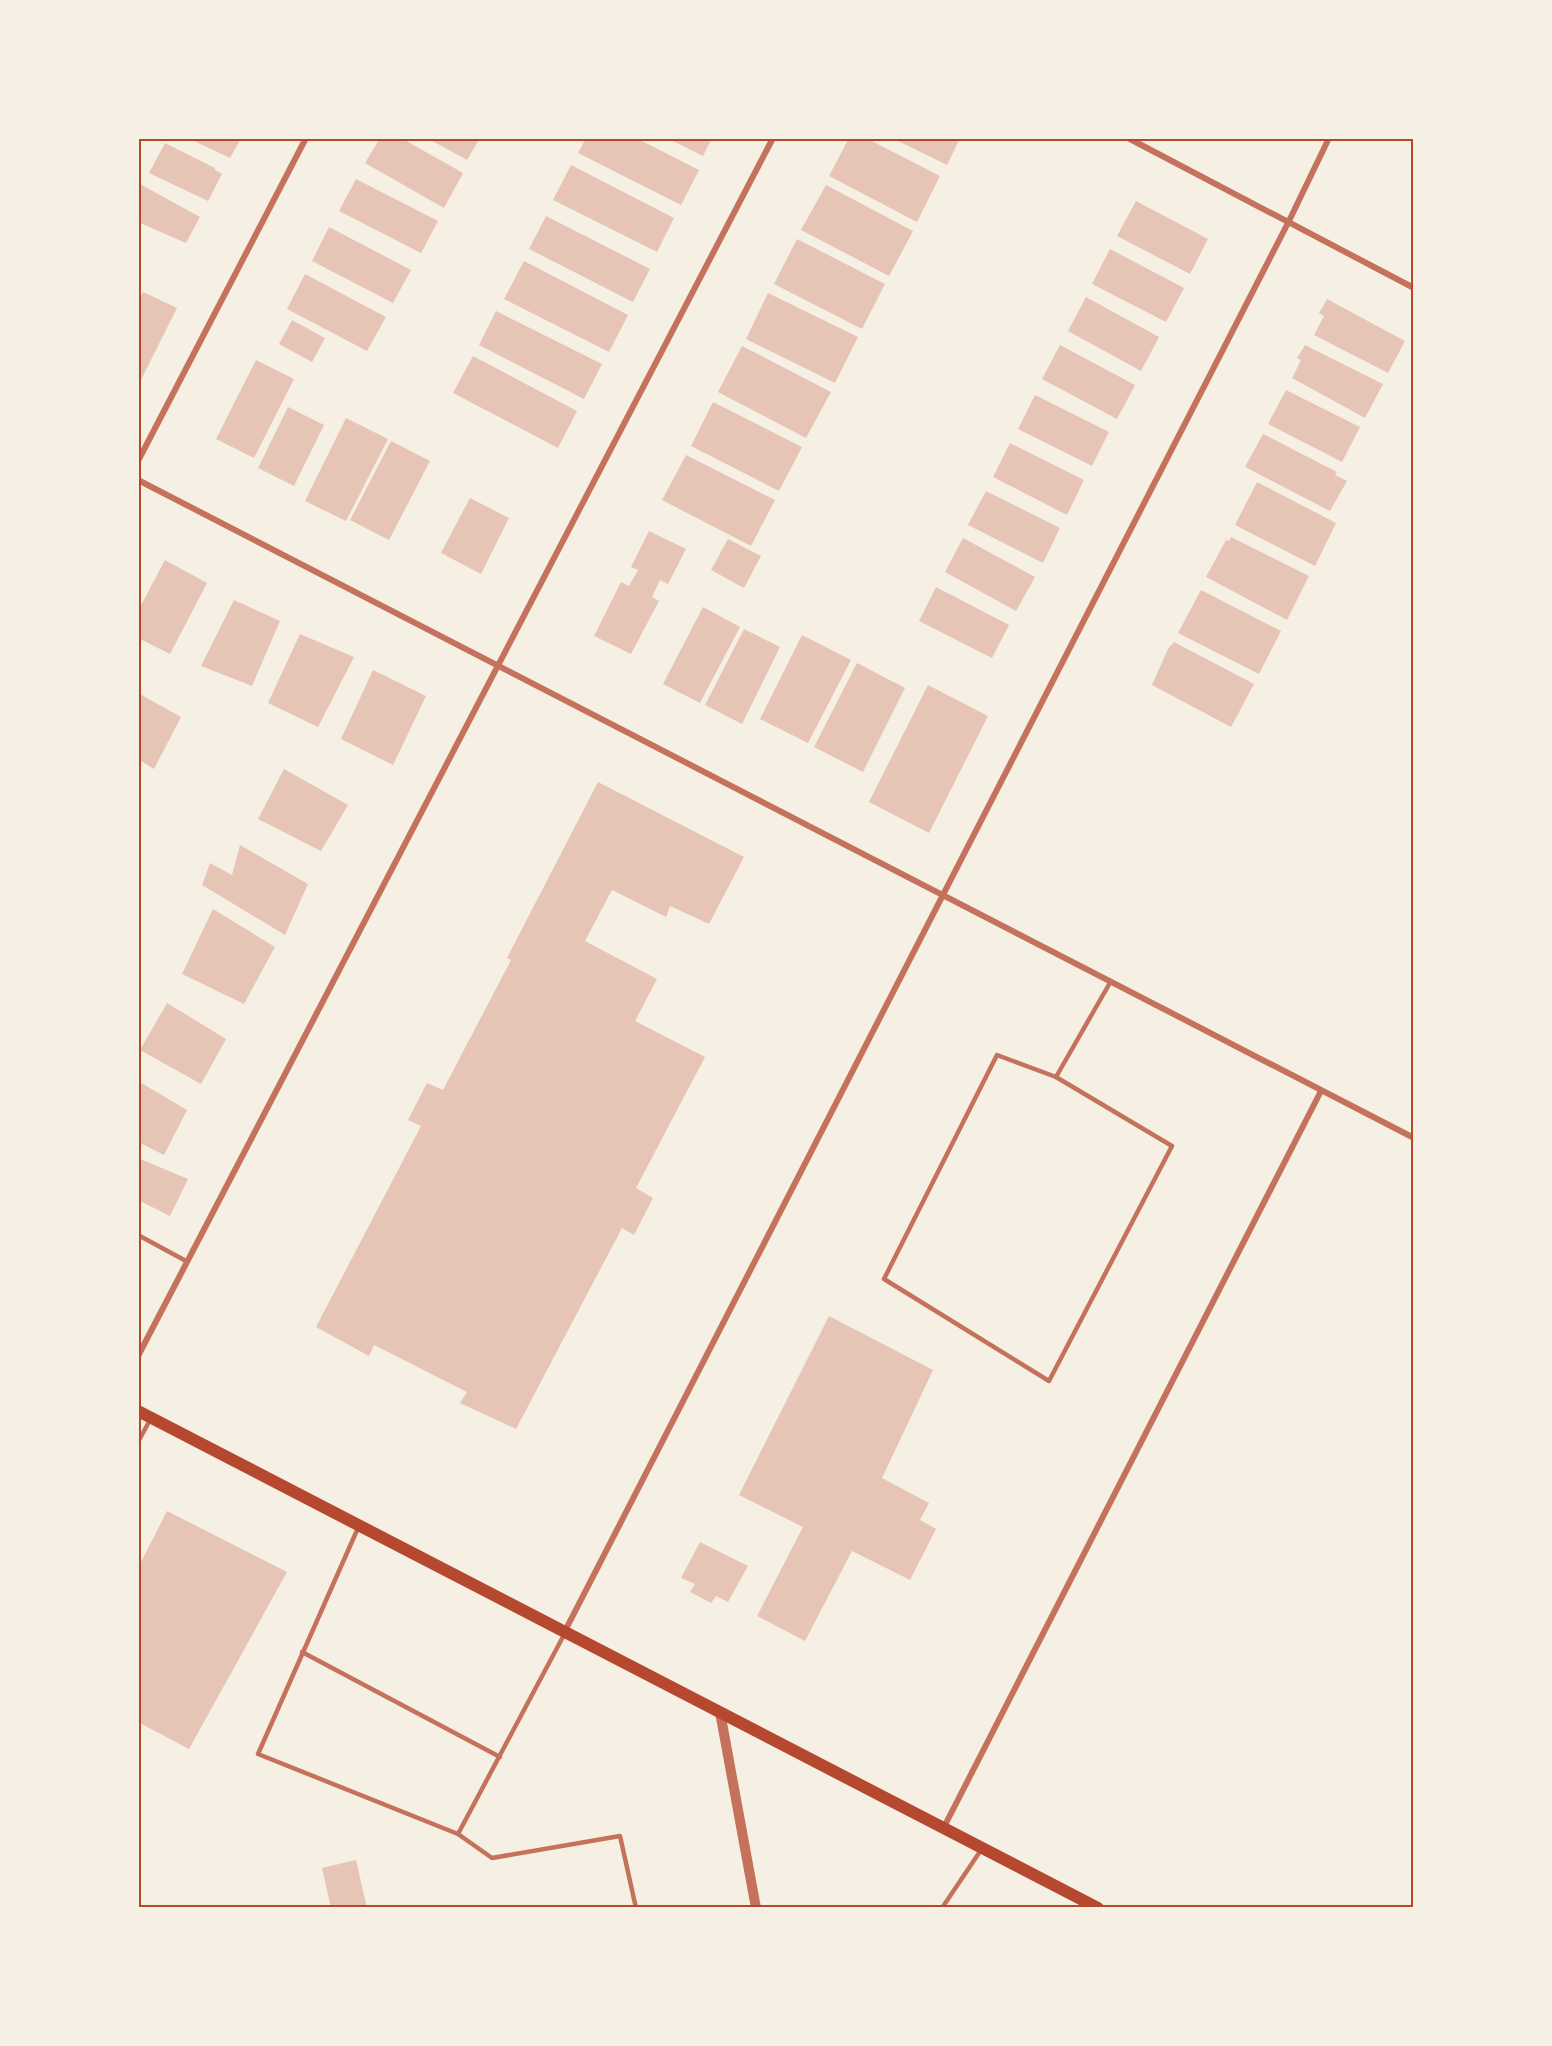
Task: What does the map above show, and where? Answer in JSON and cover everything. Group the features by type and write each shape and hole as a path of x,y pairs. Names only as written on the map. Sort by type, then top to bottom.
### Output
{"main road":[{"path":"138,1411 1098,1908"}],"street":[{"path":"138,461 306,138"},
{"path":"138,1356 773,138"},
{"path":"1128,138 1414,288"},
{"path":"565,1631 1289,221 1329,138"},
{"path":"138,480 1414,1138"},
{"path":"944,1827 1321,1091"},
{"path":"720,1712 756,1908"}],"lane":[{"path":"1056,1077 1111,981"},
{"path":"997,1055 1056,1077 1172,1146 1049,1381 884,1279 997,1055"},
{"path":"138,1235 186,1261"},
{"path":"138,1442 152,1418"},
{"path":"359,1525 258,1754 458,1834 492,1858 620,1836 636,1908"},
{"path":"458,1834 565,1631"},
{"path":"302,1652 500,1757"},
{"path":"942,1908 982,1848"}],"building":[{"path":"188,138 241,138 230,158"},
{"path":"380,138 401,138 463,173 444,208 365,163"},
{"path":"427,138 480,138 467,160"},
{"path":"586,138 636,138 699,170 681,205 578,153"},
{"path":"667,138 712,138 703,156"},
{"path":"849,138 866,138 940,176 917,222 829,176"},
{"path":"892,138 960,138 947,165"},
{"path":"165,143 215,168 222,174 208,201 149,173"},
{"path":"571,165 674,218 657,252 553,200"},
{"path":"356,179 438,221 421,253 339,211"},
{"path":"138,183 200,217 186,243 138,222"},
{"path":"826,185 913,231 889,276 801,230"},
{"path":"1136,201 1208,239 1190,274 1117,236"},
{"path":"546,216 650,269 633,302 529,249"},
{"path":"329,227 411,270 393,303 312,261"},
{"path":"797,239 885,284 862,329 774,284"},
{"path":"1110,249 1184,288 1166,322 1092,284"},
{"path":"524,261 628,315 609,352 504,299"},
{"path":"305,274 386,317 367,351 287,309"},
{"path":"143,292 177,308 138,386 138,302"},
{"path":"768,293 858,337 835,383 746,339"},
{"path":"1086,297 1159,337 1141,371 1068,331"},
{"path":"1327,299 1405,341 1388,373 1314,335 1324,316 1319,313"},
{"path":"496,311 602,364 584,399 479,345"},
{"path":"292,320 325,338 312,362 279,344"},
{"path":"1060,345 1135,385 1117,419 1042,379"},
{"path":"1305,345 1383,384 1365,418 1292,378 1301,360 1297,358"},
{"path":"742,346 831,392 806,438 718,392"},
{"path":"473,356 577,411 558,448 453,393"},
{"path":"256,360 294,379 254,458 216,439"},
{"path":"1286,390 1360,427 1342,462 1268,424"},
{"path":"1035,395 1109,432 1092,466 1018,429"},
{"path":"713,402 802,447 779,491 691,446"},
{"path":"288,407 324,425 294,486 258,468"},
{"path":"346,418 388,439 346,521 305,501"},
{"path":"1263,434 1337,472 1335,475 1347,481 1330,511 1245,467"},
{"path":"391,441 430,461 389,540 350,520"},
{"path":"1010,443 1084,480 1067,515 993,477"},
{"path":"686,455 775,500 751,546 662,500"},
{"path":"1257,482 1336,523 1315,566 1235,525"},
{"path":"986,491 1060,528 1043,563 968,525"},
{"path":"470,498 509,518 481,574 441,553"},
{"path":"649,531 686,549 668,584 660,580 652,597 659,601 631,654 594,636 621,582 629,586 638,570 631,567"},
{"path":"1231,537 1309,576 1287,620 1206,577 1226,540 1229,541"},
{"path":"963,538 1035,577 1016,611 945,572"},
{"path":"728,539 761,556 744,588 711,570"},
{"path":"165,560 207,583 170,654 138,638 138,611"},
{"path":"936,587 1009,625 992,658 919,621"},
{"path":"1201,590 1281,631 1259,674 1178,633"},
{"path":"234,600 280,621 252,686 201,666"},
{"path":"703,607 740,627 700,703 663,684"},
{"path":"744,629 780,647 742,724 705,705"},
{"path":"300,634 354,657 318,727 268,703"},
{"path":"802,635 851,660 808,743 760,719"},
{"path":"1174,642 1254,684 1231,727 1152,685 1168,649"},
{"path":"857,663 905,688 863,772 814,747"},
{"path":"373,670 426,696 393,765 341,739"},
{"path":"928,685 988,716 929,833 869,802"},
{"path":"138,693 181,717 154,769 138,759"},
{"path":"284,769 348,805 321,851 258,819"},
{"path":"598,782 744,857 709,924 670,906 666,917 612,890 585,941 657,979 635,1021 705,1057 636,1188 653,1198 634,1235 622,1228 516,1429 460,1403 467,1392 374,1345 369,1356 316,1327 421,1126 408,1120 427,1083 443,1090 511,960 507,958"},
{"path":"240,845 308,884 285,935 202,885 210,863 232,875"},
{"path":"213,909 275,947 244,1004 182,974"},
{"path":"167,1003 226,1039 201,1084 140,1050"},
{"path":"138,1081 187,1110 164,1155 138,1142"},
{"path":"138,1158 188,1179 170,1216 138,1200"},
{"path":"829,1316 933,1370 882,1478 929,1503 920,1520 936,1529 910,1580 852,1551 805,1641 757,1616 803,1527 739,1495"},
{"path":"167,1511 287,1572 189,1749 138,1722 138,1568"},
{"path":"700,1542 748,1566 728,1602 716,1596 711,1603 690,1592 695,1584 681,1578"},
{"path":"356,1860 367,1908 331,1908 322,1868"}]}
